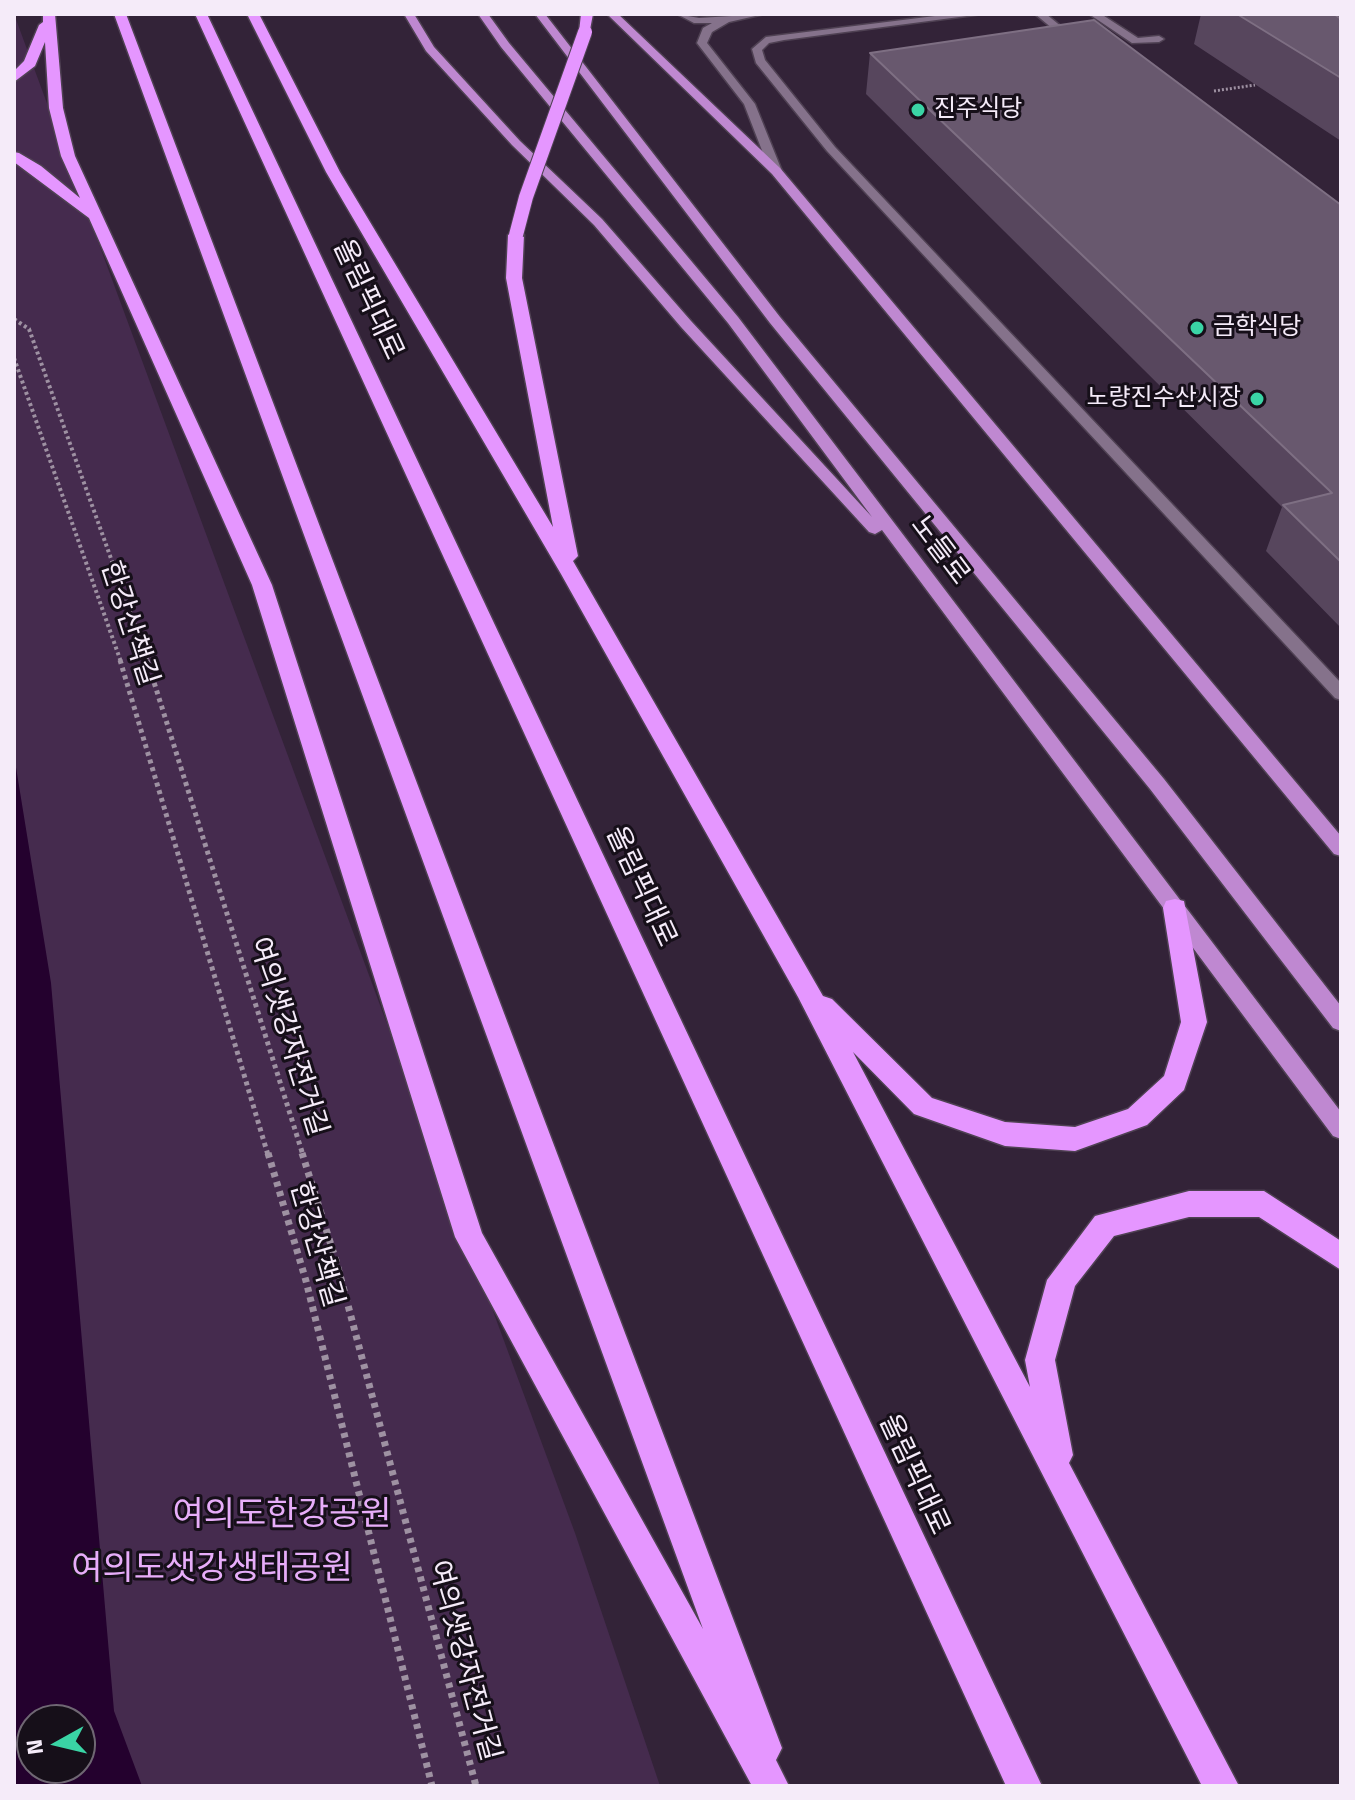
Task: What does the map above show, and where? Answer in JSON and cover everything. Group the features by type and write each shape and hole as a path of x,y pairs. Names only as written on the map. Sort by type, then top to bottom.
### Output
{"highway":[{"path":"120,14 778,1786"},
{"name":"올림픽대로","path":"201,14 1024,1786"},
{"path":"253,14 333,172 571,574 807,990 1221,1786"},
{"path":"571,574 514,278 516,235 526,197 585,32 587,14"},
{"path":"14,78 30,63 48,15"},
{"path":"48,15 56,108 68,156 262,585 469,1237 771,1786"},
{"path":"14,156 36,169 95,216"},
{"path":"807,990 923,1106 1005,1134 1075,1139 1137,1117 1175,1082 1194,1022 1175,908"},
{"path":"1060,1477 1040,1360 1062,1280 1105,1225 1189,1204 1264,1204 1341,1257"}],"main road":[{"path":"409,14 430,49 505,132 598,222 686,324 952,612"},
{"name":"노들로","path":"483,14 505,45 733,320 1341,1129"},
{"name":"노들로","path":"540,14 775,320 1157,784 1341,1022"},
{"path":"612,14 776,171 1341,849"}],"lane":[{"path":"682,14 698,21 759,14"},
{"path":"977,14 784,37 766,40 757,49 760,61 831,149 1341,694"},
{"path":"1094,14 1136,41 1159,39"},
{"path":"1040,15 1090,50"},
{"path":"726,19 707,30 702,43 749,104 776,171"}],"path":[{"path":"1214,91 1255,85"},
{"name":"여의샛강자전거길","path":"14,319 29,329 140,638 178,757 337,1264 476,1786"},
{"name":"한강산책길","path":"14,358 116,646 306,1281 432,1786"}],"green space":[{"name":"여의도한강공원","path":"14,14 575,1533 660,1786 14,1786"}],"shaded area":[{"path":"14,755 51,983 114,1711 142,1786 14,1786"}],"building":[{"path":"1237,14 1334,14 1341,19 1341,78"},
{"name":"노량진수산시장","path":"1094,20 1341,205 1341,562 1283,505 1332,493 870,53"}],"place":[{"name":"진주식당","path":"918,110"},
{"name":"금학식당","path":"1197,328"},
{"name":"노량진수산시장","path":"1257,399"}],"park label":[{"name":"여의도샛강생태공원","path":"212,1571"}]}
